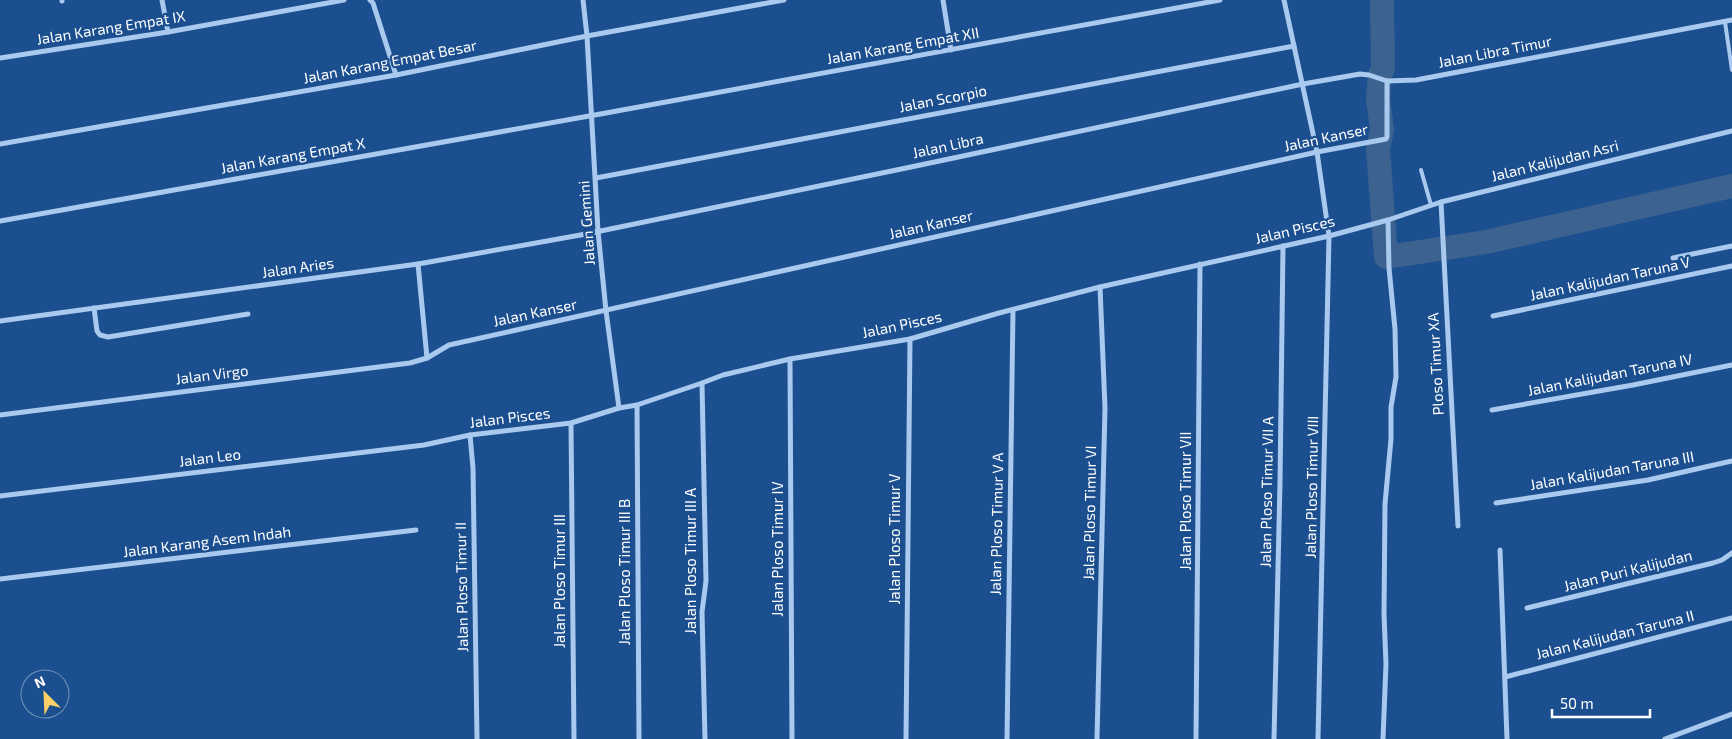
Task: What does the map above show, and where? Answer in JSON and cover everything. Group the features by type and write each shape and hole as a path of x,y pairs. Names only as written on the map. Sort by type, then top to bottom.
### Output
{"street":[{"path":"162,0 168,32"},
{"name":"Jalan Karang Empat IX","path":"0,58 168,32 344,0"},
{"path":"370,0 373,3 396,75"},
{"name":"Jalan Gemini","path":"583,0 587,36 590,116 596,178 598,231 619,408"},
{"name":"Jalan Karang Empat Besar","path":"0,144 396,75 587,36 784,0"},
{"path":"943,0 951,50"},
{"name":"Jalan Karang Empat XII","path":"590,116 1220,0"},
{"name":"Jalan Ploso Timur VIII","path":"1284,0 1317,152 1329,236 1318,739"},
{"path":"1724,22 1732,20"},
{"name":"Jalan Libra Timur","path":"1303,84 1360,74 1385,80 1416,80 1724,22"},
{"name":"Jalan Scorpio","path":"596,178 1294,46"},
{"name":"Jalan Kanser","path":"427,358 449,345 1317,152 1379,140 1387,137 1385,80"},
{"name":"Jalan Libra","path":"598,231 1303,84"},
{"name":"Jalan Karang Empat X","path":"0,221 590,116"},
{"name":"Jalan Kalijudan Asri","path":"1386,220 1431,204 1732,131"},
{"name":"Ploso Timur XA","path":"1441,202 1458,526"},
{"path":"1383,739 1386,664 1384,614 1385,504 1391,439 1391,407 1396,377 1386,220"},
{"name":"Jalan Pisces","path":"424,445 470,434 571,423 619,408 637,405 702,384 722,375 790,359 910,340 1100,287 1329,236 1386,220"},
{"name":"Jalan Aries","path":"0,321 418,264 598,231"},
{"name":"Jalan Ploso Timur VII A","path":"1274,739 1283,246"},
{"path":"1673,258 1732,246"},
{"path":"418,264 427,358"},
{"name":"Jalan Ploso Timur VII","path":"1196,739 1200,264"},
{"name":"Jalan Kalijudan Taruna V","path":"1493,316 1732,266"},
{"name":"Jalan Ploso Timur VI","path":"1097,739 1105,408 1100,287"},
{"path":"94,308 97,331 100,335 108,337 248,314"},
{"name":"Jalan Ploso Timur V A","path":"1006,739 1013,310"},
{"name":"Jalan Ploso Timur V","path":"906,739 910,340"},
{"name":"Jalan Virgo","path":"0,414 410,363 427,358"},
{"name":"Jalan Ploso Timur IV","path":"790,359 792,739"},
{"name":"Jalan Kalijudan Taruna IV","path":"1492,410 1633,386 1732,365"},
{"name":"Jalan Ploso Timur III A","path":"702,384 706,581 702,612 705,739"},
{"name":"Jalan Ploso Timur III B","path":"637,405 639,739"},
{"name":"Jalan Ploso Timur III","path":"571,423 574,739"},
{"name":"Jalan Ploso Timur II","path":"470,434 478,739"},
{"name":"Jalan Leo","path":"0,496 424,445"},
{"name":"Jalan Kalijudan Taruna III","path":"1496,503 1648,480 1732,461"},
{"name":"Jalan Karang Asem Indah","path":"0,579 416,530"},
{"path":"1500,550 1507,739"},
{"name":"Jalan Puri Kalijudan","path":"1527,608 1713,563 1722,560 1732,552"},
{"name":"Jalan Kalijudan Taruna II","path":"1505,677 1732,618"},
{"path":"1665,739 1732,714"}],"lane":[{"path":"1724,22 1732,70"},
{"path":"1421,170 1431,204"}],"waterway":[{"path":"1382,0 1383,68 1380,75 1378,98 1382,130 1378,149 1386,257"},
{"path":"1393,256 1486,242 1732,186"}]}
